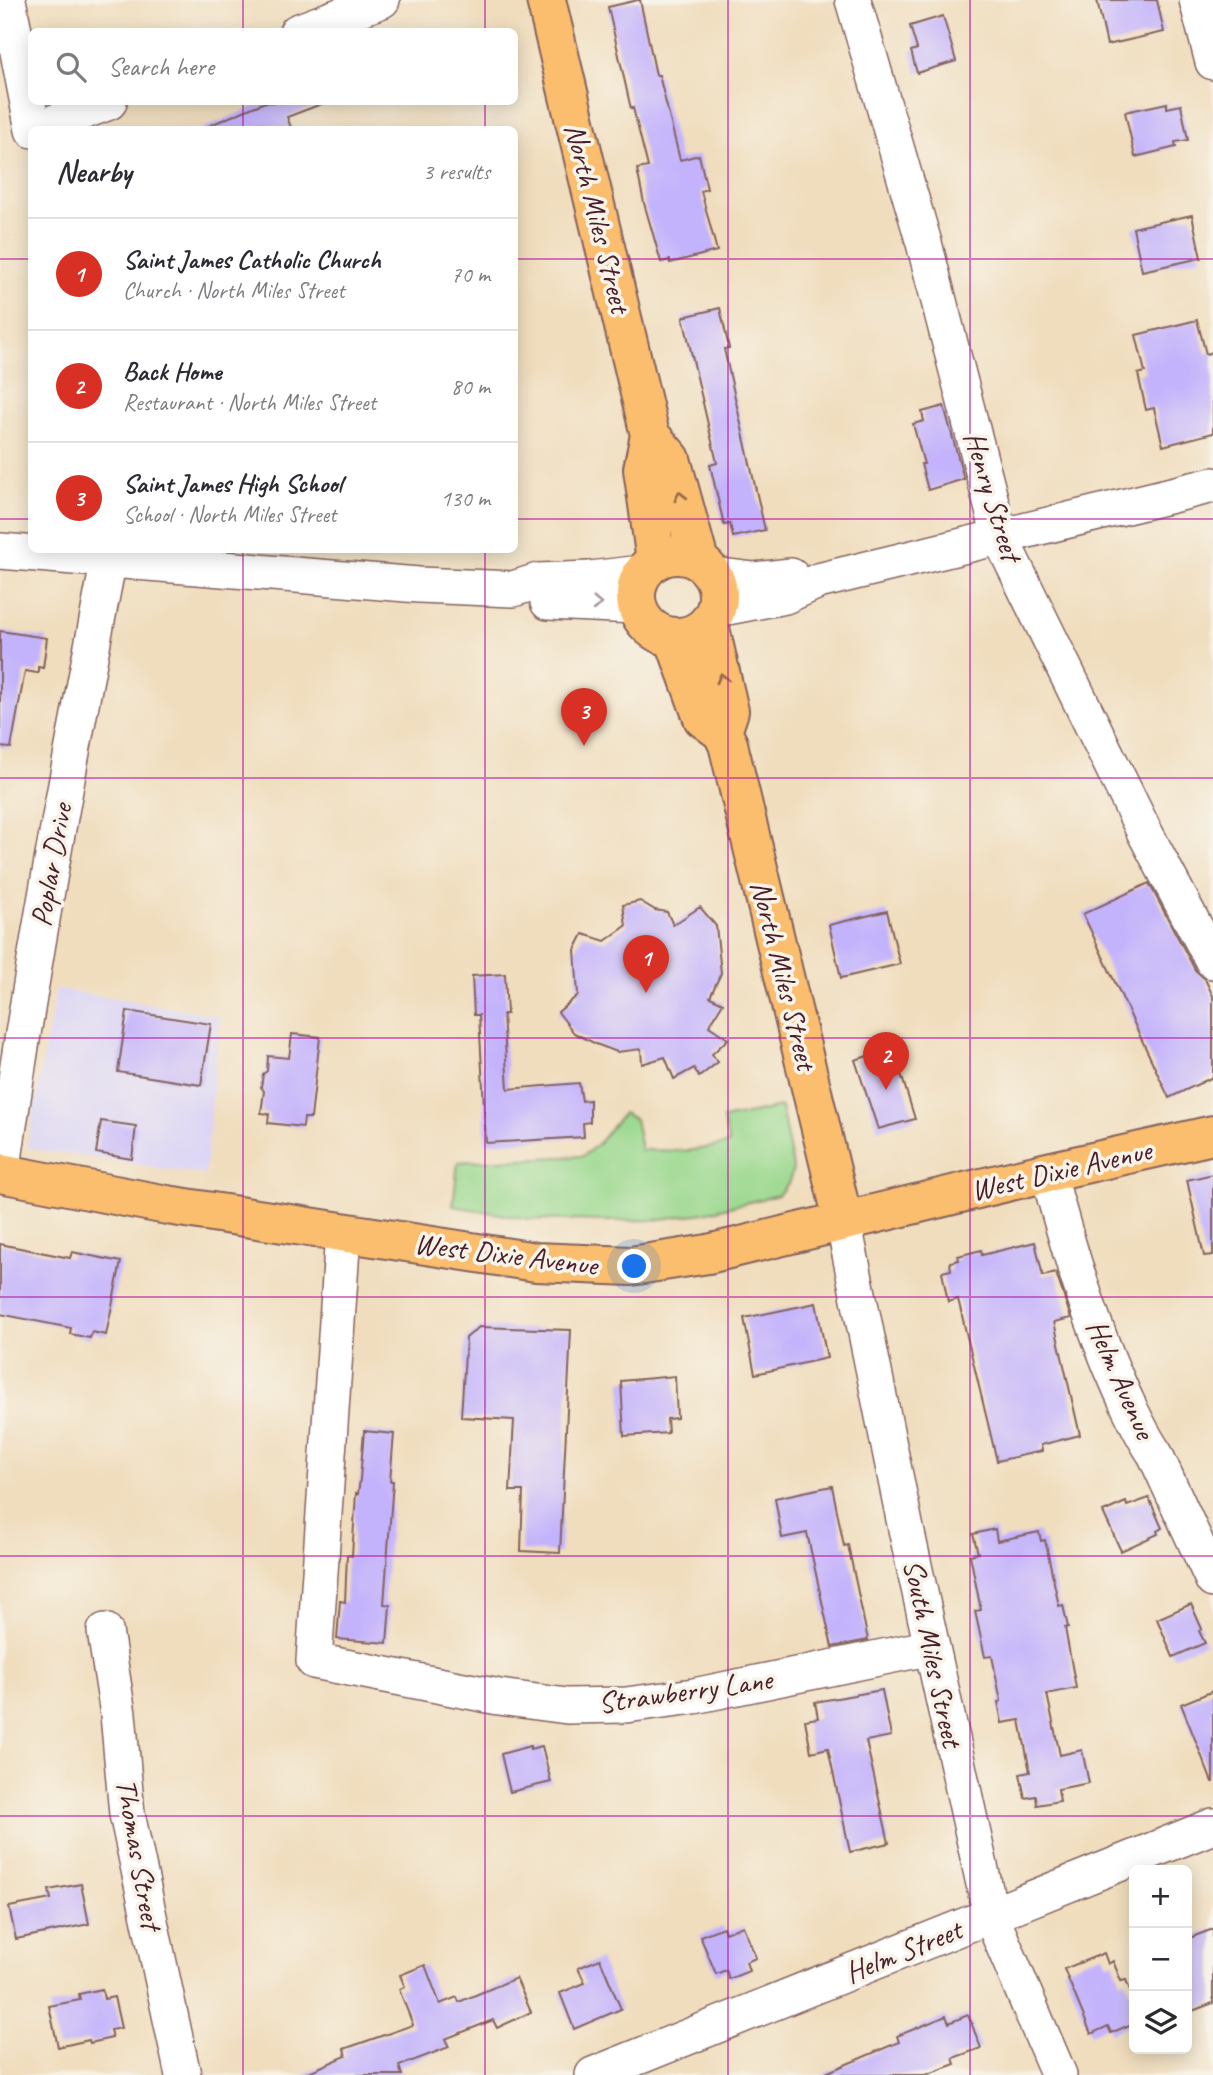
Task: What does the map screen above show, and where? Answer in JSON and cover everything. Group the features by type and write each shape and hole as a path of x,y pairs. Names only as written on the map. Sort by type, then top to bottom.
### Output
{"main road":[{"name":"North Miles Street","path":"546,0 650,435 643,469 644,580"},
{"name":"North Miles Street","path":"650,435 671,459 709,592 729,710 722,732 746,817 843,1220"},
{"path":"681,554 709,592 698,632 687,637 661,635 641,618 644,580 668,555 681,554"},
{"name":"North Miles Street","path":"674,638 703,718 722,732"},
{"name":"West Dixie Avenue","path":"1,1174 167,1205 536,1262 631,1266 708,1254 843,1220 1213,1135"}],"street":[{"path":"8,0 28,104"},
{"path":"308,28 382,0"},
{"name":"Henry Street","path":"853,0 924,243 1000,537 1143,831 1213,961"},
{"path":"1197,0 1213,62"},
{"path":"28,105 32,126"},
{"path":"44,126 101,105"},
{"path":"709,592 754,580 804,575 818,581 1213,485"},
{"path":"0,551 28,552"},
{"path":"44,553 419,585 513,589 535,601 644,580"},
{"name":"Poplar Drive","path":"1,1174 40,923 82,692 88,555"},
{"name":"Helm Avenue","path":"1048,1172 1065,1235 1106,1356 1213,1580"},
{"name":"South Miles Street","path":"843,1220 991,1916 1059,2075"},
{"name":"Strawberry Lane","path":"343,1233 314,1661 499,1697 567,1706 591,1706 626,1705 694,1696 932,1647"},
{"name":"Thomas Street","path":"105,1631 118,1714 127,1814 183,2075"},
{"name":"Helm Street","path":"593,2075 1213,1826"}],"shaded area":[{"path":"56,989 220,1016 205,1175 27,1148"}],"green space":[{"path":"781,1107 793,1168 789,1182 778,1195 704,1213 654,1220 529,1219 453,1206 458,1162 583,1156 598,1144 623,1113 635,1119 641,1150 688,1151 729,1144 723,1119"}],"building":[{"path":"640,0 656,75 659,75 680,160 699,155 707,189 701,191 717,251 670,263 670,260 661,262 644,203 637,169 648,167 633,108 631,109 608,7"},
{"path":"1097,0 1157,0 1164,32 1107,45"},
{"path":"943,16 956,61 917,73 911,51 917,49 910,26"},
{"path":"1167,103 1167,108 1181,105 1188,140 1175,142 1176,147 1135,157 1125,112"},
{"path":"258,105 319,105 287,117 290,126 208,126"},
{"path":"1192,215 1201,258 1142,271 1133,228"},
{"path":"720,308 729,348 724,349 765,530 733,537 730,524 724,525 710,465 717,463 683,317"},
{"path":"1197,320 1206,354 1213,352 1213,433 1163,446 1154,408 1146,410 1138,374 1145,372 1136,335"},
{"path":"944,406 964,479 928,490 913,424 924,421 922,412"},
{"path":"0,631 47,638 43,668 38,667 38,673 25,671 11,748 0,747"},
{"path":"1149,883 1195,970 1205,979 1213,996 1213,1077 1169,1098 1083,914"},
{"path":"640,901 655,910 667,912 673,925 700,907 716,926 721,973 710,997 723,1003 709,1026 728,1039 712,1054 718,1062 699,1077 694,1068 674,1079 665,1057 642,1064 641,1049 617,1052 596,1044 574,1033 558,1012 578,995 575,950 583,934 605,941 626,926 623,905"},
{"path":"887,911 900,964 841,978 829,925"},
{"path":"505,974 507,1014 503,1014 508,1089 579,1083 582,1101 590,1100 590,1122 583,1123 584,1137 486,1143 479,1015 474,1015 472,976"},
{"path":"127,1011 211,1024 201,1085 118,1072"},
{"path":"292,1034 320,1037 311,1118 304,1118 303,1127 268,1123 269,1114 261,1113 264,1091 261,1087 263,1074 267,1071 268,1056 289,1058"},
{"path":"893,1048 915,1119 878,1129 855,1060"},
{"path":"101,1121 136,1126 132,1159 96,1153"},
{"path":"1213,1174 1213,1255 1204,1256 1187,1180"},
{"path":"1035,1242 1043,1276 1056,1273 1071,1318 1054,1322 1080,1435 1041,1445 1042,1451 997,1461 958,1299 948,1302 942,1272 951,1270 950,1262 959,1260 958,1256 981,1250 982,1255"},
{"path":"0,1244 70,1258 72,1252 121,1262 106,1335 92,1332 90,1338 70,1334 71,1328 0,1314"},
{"path":"816,1303 827,1358 755,1374 744,1318"},
{"path":"479,1327 571,1330 560,1553 521,1551 523,1491 510,1491 514,1420 461,1417 466,1338"},
{"path":"675,1376 677,1418 667,1419 668,1433 624,1436 621,1381"},
{"path":"364,1431 394,1434 384,1604 390,1605 387,1643 337,1639 340,1601 345,1602 347,1555 352,1556"},
{"path":"832,1486 844,1546 848,1545 868,1640 832,1647 807,1533 782,1538 775,1498"},
{"path":"1149,1498 1162,1528 1157,1531 1158,1534 1121,1551 1103,1512 1126,1502 1127,1506"},
{"path":"995,1529 997,1541 1039,1532 1041,1541 1045,1540 1059,1606 1063,1605 1076,1688 1047,1694 1060,1755 1082,1750 1089,1783 1058,1789 1060,1801 1037,1805 1036,1796 1025,1798 1020,1774 1030,1772 1020,1720 1002,1723 998,1702 1001,1701 992,1656 985,1657 975,1611 981,1610 970,1555 978,1553 973,1534"},
{"path":"1191,1604 1205,1643 1173,1657 1157,1619"},
{"path":"882,1690 891,1736 866,1741 889,1843 850,1852 828,1748 811,1752 805,1720 818,1718 815,1702"},
{"path":"1213,1691 1213,1782 1212,1782 1181,1704"},
{"path":"530,1746 530,1749 542,1746 551,1782 510,1792 501,1754"},
{"path":"81,1884 89,1924 16,1939 9,1907 51,1899 49,1890"},
{"path":"743,1926 756,1958 746,1962 749,1971 729,1979 726,1970 716,1974 700,1936 723,1927 725,1933"},
{"path":"1213,1929 1213,2003 1192,2011 1192,1991 1192,1937"},
{"path":"1104,1953 1108,1964 1113,1961 1121,1981 1126,1980 1129,1988 1129,2025 1111,2033 1108,2026 1091,2034 1064,1969"},
{"path":"600,1959 621,2009 574,2029 560,1993 585,1983 578,1968"},
{"path":"425,1965 440,2004 457,1997 459,2002 516,1978 531,2012 497,2028 493,2020 445,2039 449,2047 399,2066 402,2075 302,2075 346,2056 344,2049 413,2025 399,1989 405,1987 400,1975"},
{"path":"102,1989 104,1999 114,1997 121,2028 110,2030 112,2038 58,2047 49,2006 80,2000 79,1994"},
{"path":"968,2015 981,2048 953,2058 955,2064 926,2075 821,2075 899,2042 897,2036 946,2016 949,2023"}],"place":[{"name":"Saint James High School","path":"584,746"},
{"name":"Saint James Catholic Church","path":"646,993"},
{"name":"Back Home","path":"886,1090"}]}
